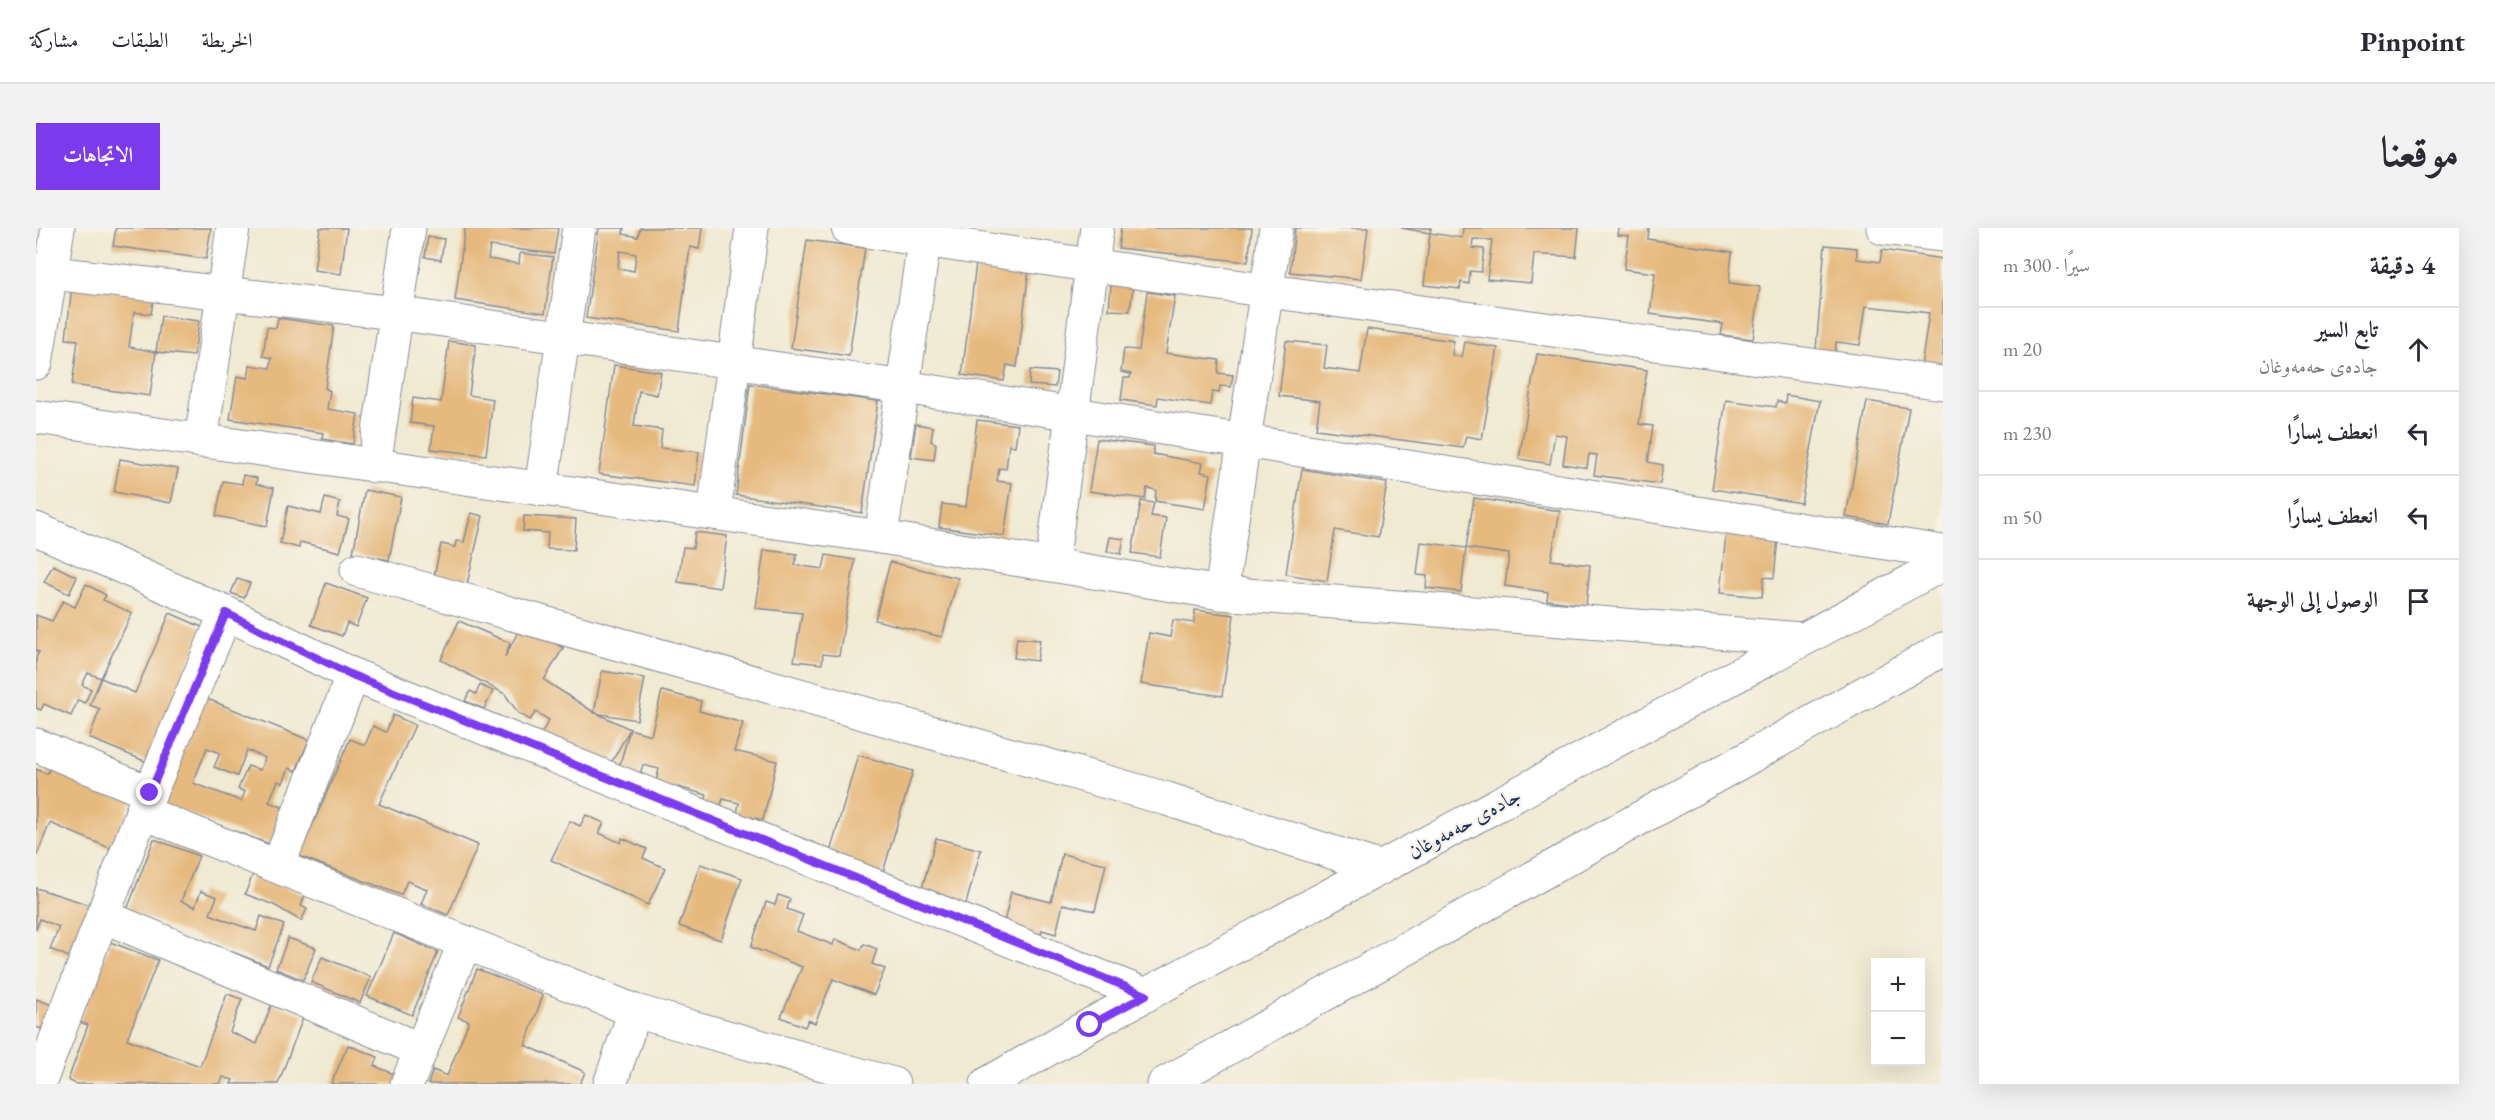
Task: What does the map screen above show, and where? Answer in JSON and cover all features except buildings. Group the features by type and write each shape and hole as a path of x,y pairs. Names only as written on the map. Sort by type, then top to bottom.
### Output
{"street":[{"path":"36,363 42,272 58,228"},
{"path":"201,441 233,228"},
{"path":"374,466 409,228"},
{"path":"541,489 561,338 579,228"},
{"path":"714,512 752,228"},
{"path":"848,228 925,234 1267,292 1943,382"},
{"path":"1052,564 1097,228"},
{"path":"1221,593 1276,228"},
{"path":"1883,228 1943,235"},
{"path":"881,537 925,234"},
{"path":"42,272 224,291 395,313 904,387 1943,552"},
{"path":"36,417 714,512 1052,564 1221,593 1802,639"},
{"path":"36,529 226,613 352,675 1146,995"},
{"name":"جادەی حەمەوغان","path":"987,1084 1034,1072 1146,995 1943,564"},
{"path":"357,570 1167,799 1381,868"},
{"path":"39,1084 146,803 226,613"},
{"path":"1164,1084 1943,649"},
{"path":"278,866 352,675"},
{"path":"36,745 146,803 278,866 635,1011 893,1084"},
{"path":"103,916 421,1050"},
{"path":"407,1084 465,942"},
{"path":"610,1084 635,1011"}],"route":[{"path":"150,793 226,613 352,675 1146,995 1090,1025"}]}
